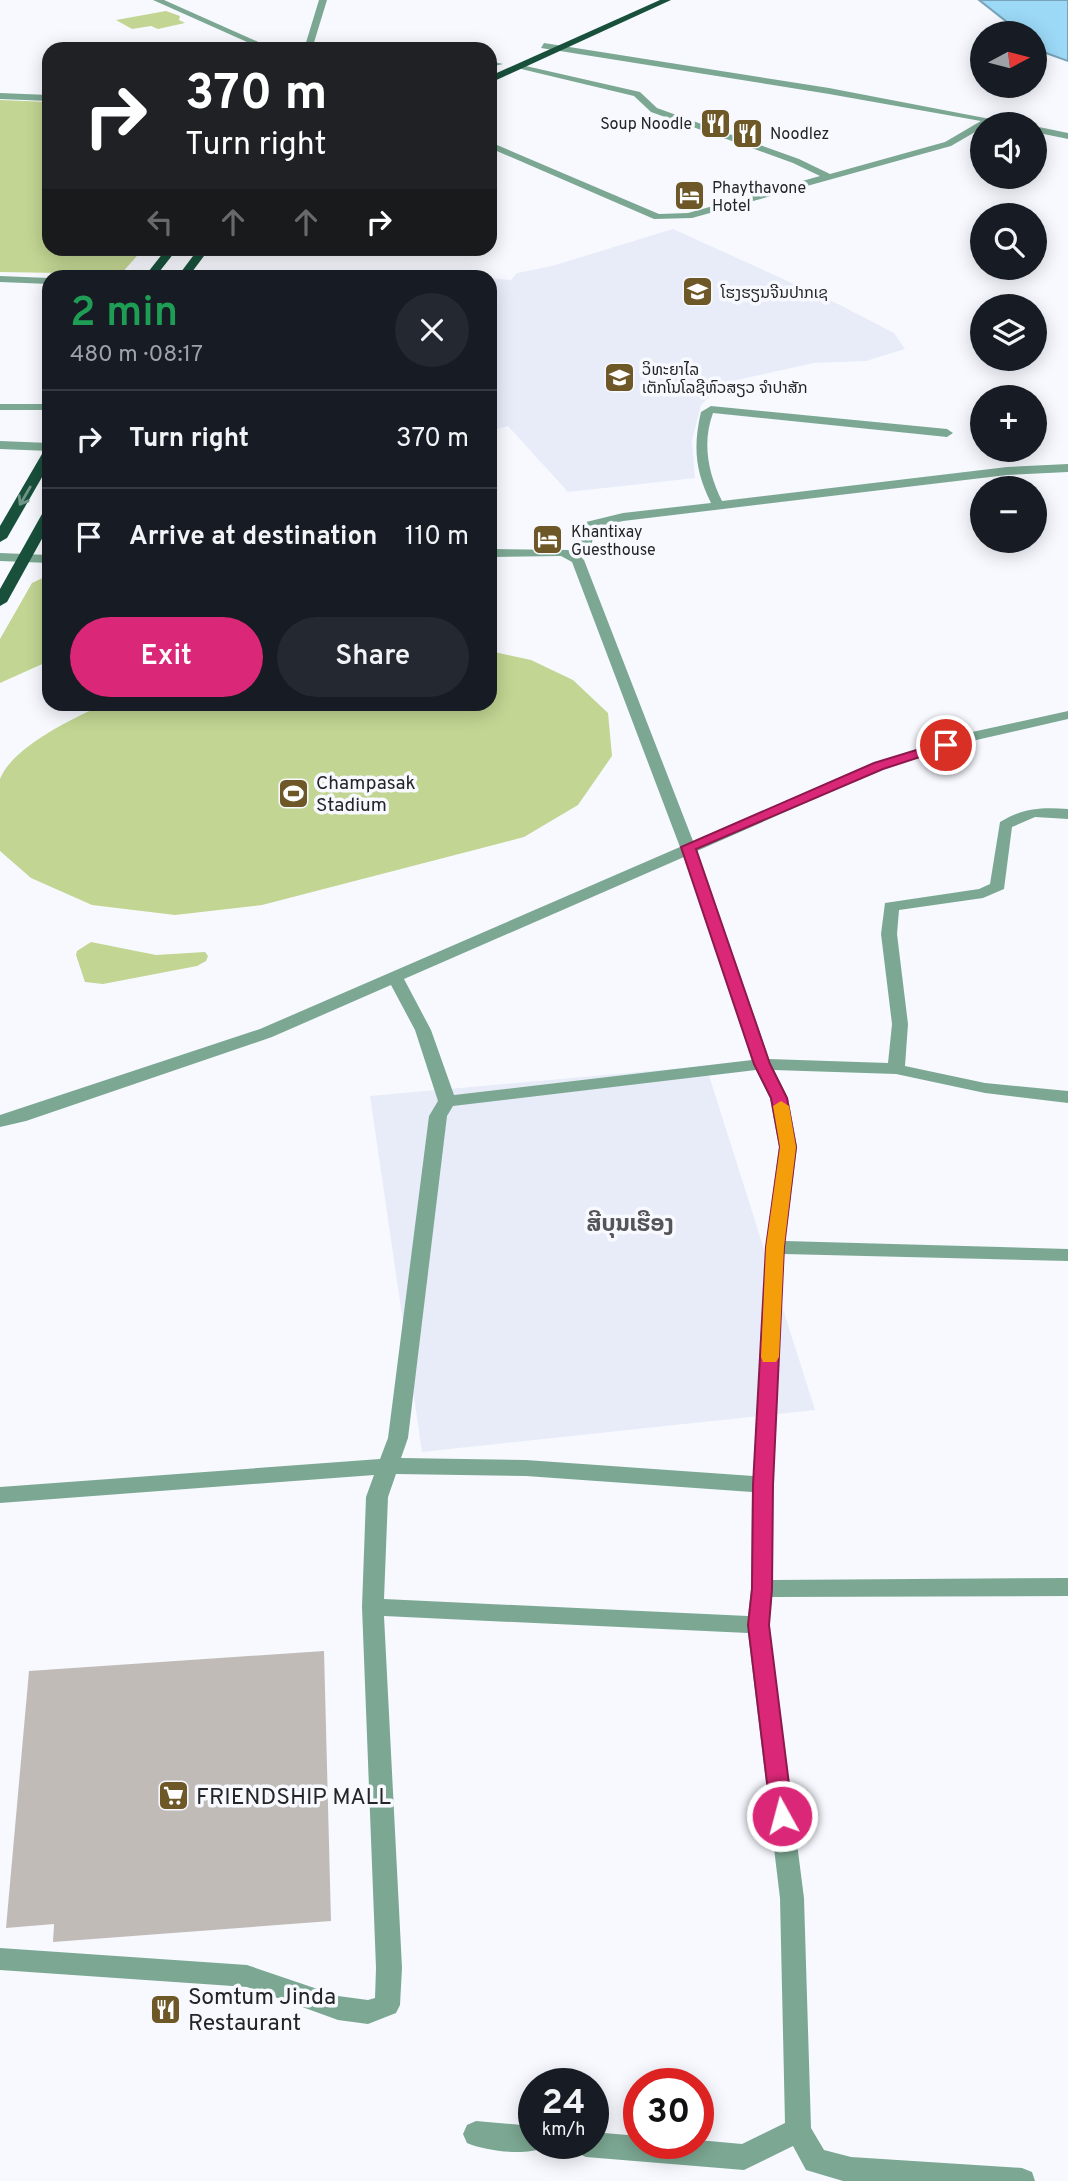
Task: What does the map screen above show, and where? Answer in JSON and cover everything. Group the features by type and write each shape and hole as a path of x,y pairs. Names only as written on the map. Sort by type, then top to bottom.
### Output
{"highway":[{"path":"497,64 544,46 646,0"},
{"path":"497,77 667,0"},
{"path":"155,270 166,256"},
{"path":"188,270 199,256"},
{"path":"0,538 42,466"},
{"path":"0,602 42,528"}],"street":[{"path":"157,0 254,42"},
{"path":"310,42 323,0"},
{"path":"544,46 829,91 970,120"},
{"path":"520,66 637,94 654,110 796,161 829,177"},
{"path":"0,96 42,98"},
{"path":"497,148 665,218 688,216 948,144 970,131"},
{"path":"1047,132 1068,136"},
{"path":"0,279 42,281"},
{"path":"0,407 42,407"},
{"path":"719,507 706,481 699,440 707,412 711,409 947,433"},
{"path":"0,445 42,447"},
{"path":"571,554 585,546 587,528 596,522 985,473 1068,468"},
{"path":"497,553 561,552 578,559 688,847 762,1064 779,1098 788,1147 775,1247 763,1485 762,1589 758,1625 792,1898 798,2130 815,2161 851,2170 1022,2181"},
{"path":"0,557 42,559"},
{"path":"0,1121 20,1118 266,1032 878,766 968,737 1067,717"},
{"path":"896,1069 900,1024 890,934 891,906 984,893 998,886 1005,825 1020,814 1042,811 1068,814"},
{"path":"0,1959 247,1976 338,2008 368,2012 387,2004 389,1968 373,1607 377,1497 398,1438 438,1116 447,1101 424,1030 395,977"},
{"path":"447,1101 762,1064 896,1069 985,1088 1068,1097"},
{"path":"775,1247 1068,1255"},
{"path":"0,1495 390,1466 526,1468 763,1485"},
{"path":"762,1589 1068,1587"},
{"path":"373,1607 758,1625"},
{"path":"609,2146 744,2157 798,2130"},
{"path":"476,2134 518,2138"}],"shaded area":[{"name":"ວິທະຍາໄລ ເຕັກໂນໂລຊີຫົວສຽວ ຈຳປາສັກ","path":"673,229 838,304 894,333 905,349 866,361 814,363 724,383 701,405 692,440 695,478 568,492 508,426 497,429 497,279 511,280 517,273 552,266"},
{"path":"706,1066 815,1410 422,1452 370,1096"}],"green space":[{"path":"166,11 180,16 179,20 185,23 158,29 151,26 132,29 116,20"},
{"path":"0,100 42,102 42,256 137,256 125,270 0,272"},
{"path":"42,578 42,664 0,683 0,639 32,583"},
{"name":"Champasak Stadium","path":"497,653 531,660 573,680 608,713 612,756 578,805 524,837 262,905 175,915 92,905 31,878 0,851 0,779 17,756 46,734 90,711 497,711"},
{"path":"91,942 156,955 205,952 208,956 206,961 197,966 103,984 85,982 76,955 77,951"}],"water":[{"path":"979,0 1068,0 1068,61 1047,53 1047,21 1006,21"}],"building":[{"name":"FRIENDSHIP MALL","path":"324,1651 331,1921 53,1942 54,1924 6,1928 29,1671"}],"slow traffic":[{"path":"770,1357 775,1247 788,1147 781,1106"}],"place":[{"name":"Soup Noodle","path":"715,123"},
{"name":"Noodlez","path":"747,133"},
{"name":"Phaythavone Hotel","path":"689,196"},
{"name":"ໂຮງຮຽນຈີນປາກເຊ","path":"698,292"},
{"name":"ວິທະຍາໄລ ເຕັກໂນໂລຊີຫົວສຽວ ຈຳປາສັກ","path":"619,378"},
{"name":"Khantixay Guesthouse","path":"548,540"},
{"name":"Champasak Stadium","path":"293,793"},
{"name":"FRIENDSHIP MALL","path":"173,1796"},
{"name":"Somtum Jinda Restaurant","path":"165,2009"}],"district":[{"name":"ສີບຸນເຮືອງ","path":"630,1223"}],"route":[{"path":"782,1816 758,1625 762,1589 763,1485 775,1247 788,1147 779,1098 762,1064 688,847 878,766 946,745"}]}
